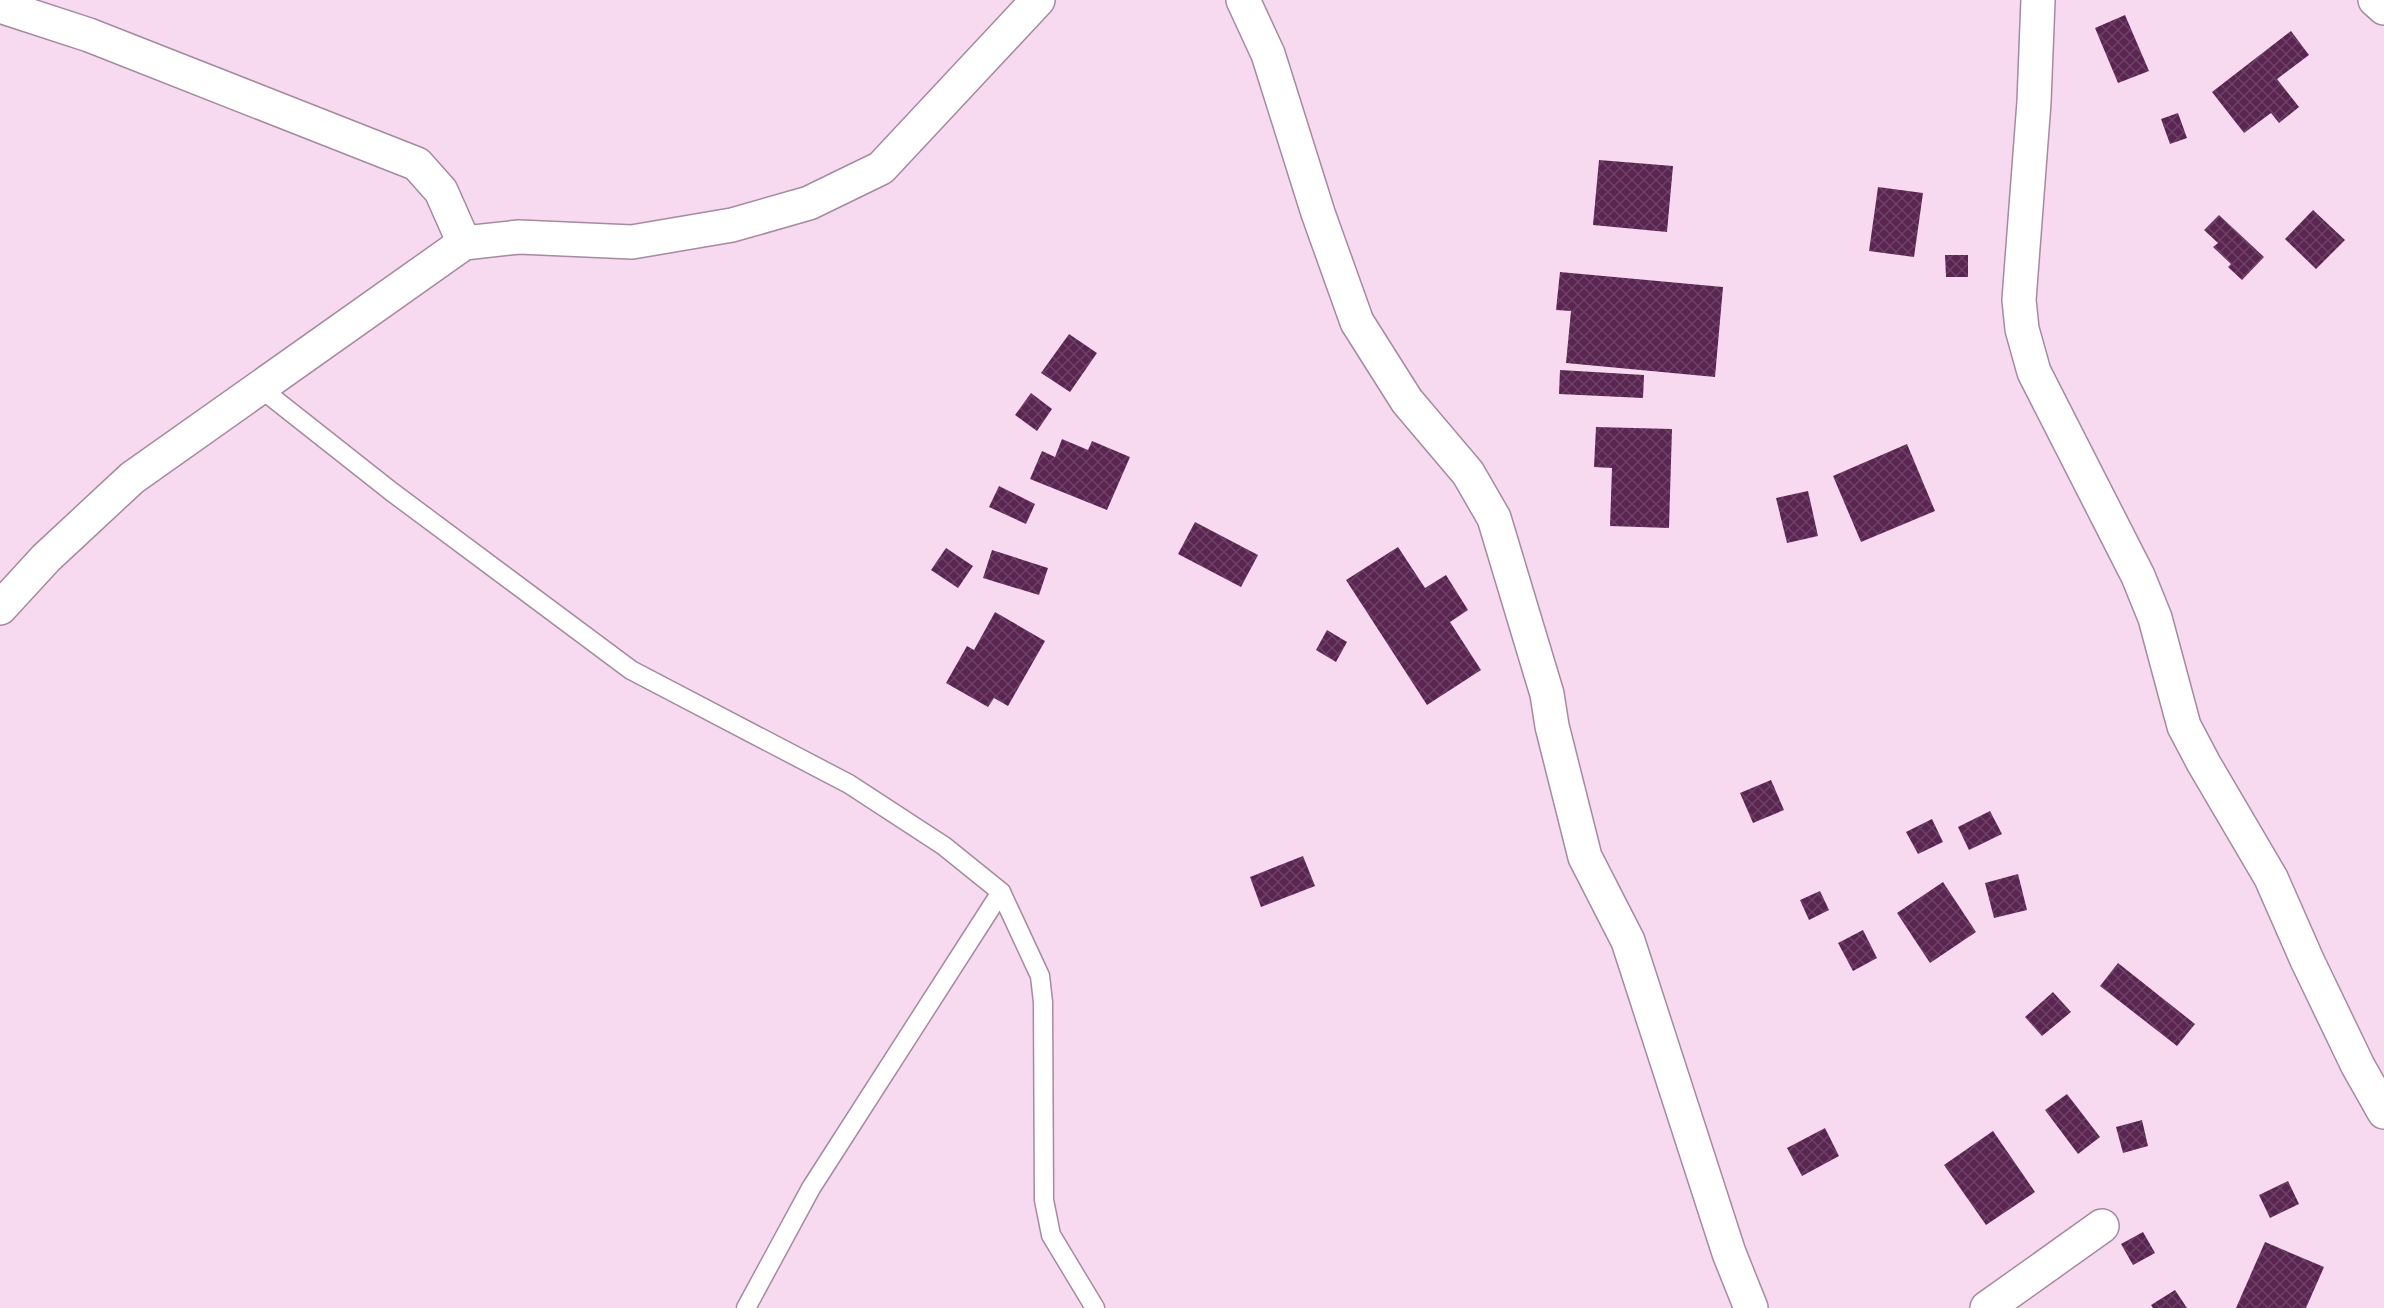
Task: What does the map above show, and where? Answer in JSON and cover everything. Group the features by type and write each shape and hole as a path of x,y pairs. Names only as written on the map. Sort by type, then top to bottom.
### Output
{"street":[{"path":"0,608 46,558 132,478 464,243 519,237 632,242 732,225 809,203 881,168 1038,0"},
{"path":"1243,0 1268,54 1318,213 1357,322 1407,401 1468,473 1494,518 1547,694 1552,726 1585,857 1628,941 1729,1253 1751,1308"},
{"path":"2038,0 2034,102 2019,300 2022,329 2034,372 2138,576 2155,618 2184,726 2271,878 2353,1056 2384,1112"},
{"path":"2375,0 2384,8"},
{"path":"0,6 89,35 417,164 441,191 464,243"},
{"path":"1987,1308 2102,1226"}],"lane":[{"path":"259,387 392,492 631,670 849,784 944,846 1000,892 1040,976 1043,1002 1044,1200 1051,1235 1095,1308"},
{"path":"746,1308 811,1188 1000,892"}],"building":[{"path":"2125,15 2149,71 2118,83 2095,28"},
{"path":"2291,31 2309,55 2277,79 2299,107 2279,123 2271,113 2244,133 2212,92"},
{"path":"2178,113 2187,138 2170,144 2161,119"},
{"path":"1599,160 1673,166 1667,232 1593,225"},
{"path":"1878,187 1923,193 1914,257 1869,251"},
{"path":"2313,210 2345,240 2316,269 2285,239"},
{"path":"2219,215 2264,257 2242,280 2228,267 2231,264 2213,247 2218,243 2204,230"},
{"path":"1945,255 1968,255 1968,277 1946,277"},
{"path":"1560,272 1723,287 1715,377 1566,363 1571,311 1556,310"},
{"path":"1069,334 1097,353 1070,392 1041,373"},
{"path":"1560,370 1644,375 1643,398 1559,394"},
{"path":"1031,393 1052,409 1037,431 1015,415"},
{"path":"1596,427 1672,429 1669,528 1610,526 1612,468 1594,467"},
{"path":"1062,439 1088,450 1092,441 1130,457 1107,510 1030,479 1042,451 1055,457"},
{"path":"1907,444 1935,511 1861,542 1833,476"},
{"path":"999,486 1035,504 1026,524 989,507"},
{"path":"1808,491 1818,536 1787,543 1776,498"},
{"path":"1195,522 1258,555 1241,587 1178,554"},
{"path":"1398,547 1425,588 1446,575 1468,610 1450,622 1481,670 1427,705 1346,580"},
{"path":"946,548 973,566 958,588 931,570"},
{"path":"992,550 1048,568 1039,595 983,578"},
{"path":"995,612 1045,641 1008,706 994,698 988,707 946,683 967,646 974,650"},
{"path":"1327,630 1347,642 1336,662 1316,650"},
{"path":"1771,780 1784,810 1753,823 1740,793"},
{"path":"1990,811 2002,834 1969,850 1958,827"},
{"path":"1932,819 1943,842 1918,854 1906,832"},
{"path":"1303,856 1315,886 1261,907 1250,877"},
{"path":"2018,874 2027,910 1994,918 1985,883"},
{"path":"1943,882 1976,932 1930,963 1897,913"},
{"path":"1820,891 1829,910 1809,920 1800,900"},
{"path":"1863,930 1877,958 1853,971 1838,943"},
{"path":"2118,963 2195,1024 2177,1046 2100,986"},
{"path":"2053,992 2071,1012 2042,1036 2025,1017"},
{"path":"2067,1094 2100,1137 2078,1154 2045,1110"},
{"path":"2142,1120 2148,1146 2123,1153 2116,1127"},
{"path":"1825,1128 1839,1156 1802,1176 1787,1148"},
{"path":"1993,1131 2035,1192 1986,1225 1944,1165"},
{"path":"2288,1181 2299,1204 2270,1218 2259,1195"},
{"path":"2143,1232 2155,1253 2133,1265 2121,1244"},
{"path":"2265,1242 2324,1267 2306,1308 2236,1308"},
{"path":"2175,1290 2187,1308 2153,1308 2151,1305"}]}
